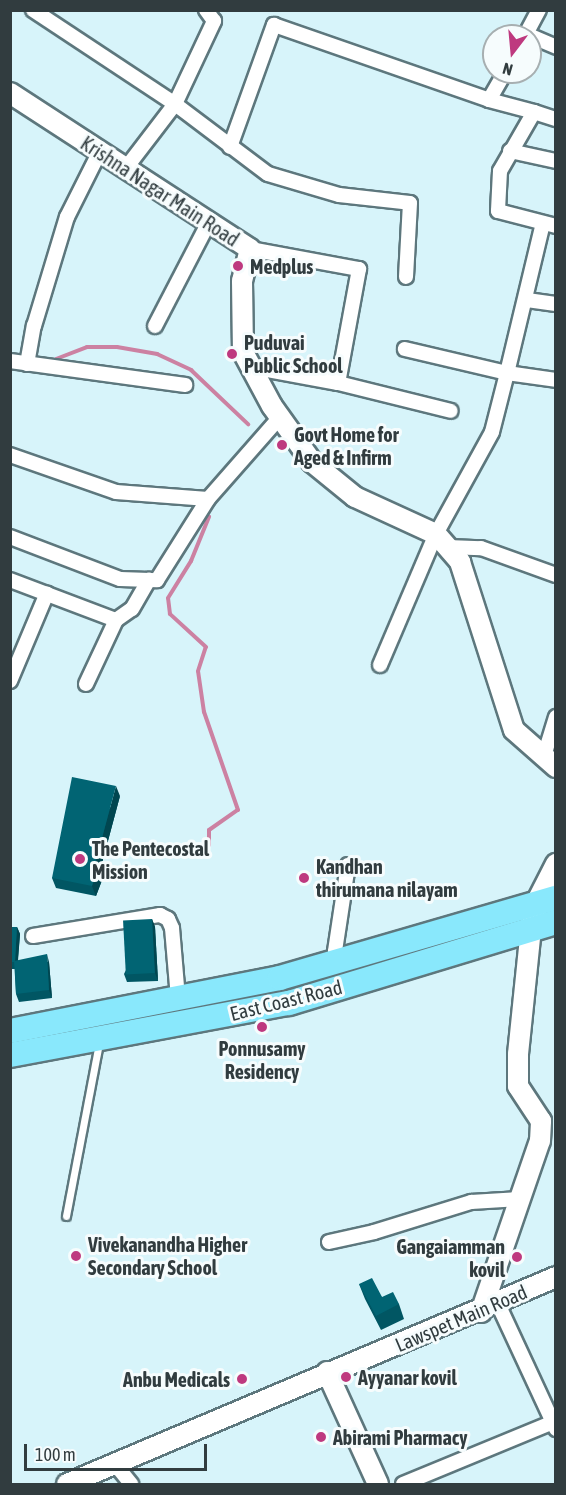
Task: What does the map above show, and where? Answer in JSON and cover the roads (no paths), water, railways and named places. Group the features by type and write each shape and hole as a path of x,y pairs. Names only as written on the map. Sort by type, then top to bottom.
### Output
{"highway":[{"name":"East Coast Road","path":"10,1055 178,998 337,962 546,901"},
{"name":"East Coast Road","path":"10,1031 97,1026 289,1003 555,922"}],"street":[{"path":"33,10 175,104 230,147 278,177 339,195 410,203 406,277"},
{"path":"126,168 175,104 214,21 206,10"},
{"path":"532,24 539,10"},
{"path":"230,147 274,26 555,119"},
{"path":"489,99 498,84"},
{"name":"Krishna Nagar Main Road","path":"10,93 250,249 242,281 243,352 280,417 312,462 355,497 441,541"},
{"path":"381,665 492,432 549,225 498,211 500,171 510,150 534,112"},
{"path":"510,150 555,161"},
{"path":"27,364 34,326 67,217 100,152"},
{"path":"155,326 209,222"},
{"path":"250,249 359,269 338,383"},
{"path":"527,300 555,304"},
{"path":"405,349 507,373 555,380"},
{"path":"10,361 185,385"},
{"path":"250,367 338,383 451,411"},
{"path":"10,537 120,579 157,580 208,499 280,417"},
{"path":"10,455 116,492 208,499"},
{"path":"441,541 481,548 555,575"},
{"path":"441,541 460,562 514,730 550,762"},
{"path":"10,580 116,620"},
{"path":"86,684 116,620 132,609 149,580"},
{"path":"10,681 47,593"},
{"path":"550,762 555,717"},
{"path":"403,1485 554,1424 490,1308 520,1199 540,1141 541,1121 518,1086 531,929 546,901 555,864"},
{"path":"337,962 335,951 348,865"},
{"path":"33,936 160,915 168,919 171,928 178,998"},
{"path":"329,1242 374,1232 471,1202 520,1199"},
{"name":"Lawspet Main Road","path":"68,1485 327,1372 490,1308 555,1277"},
{"path":"327,1372 378,1485"},
{"path":"115,1464 131,1485"}],"lane":[{"path":"66,1216 97,1026"}],"waterway":[{"path":"56,359 87,347 117,347 157,354 191,370 248,424"},
{"path":"209,517 191,561 168,598 170,614 206,647 198,671 204,712 238,810 209,830 209,845"}],"place":[{"name":"Medplus","path":"238,266"},
{"name":"Puduvai Public School","path":"232,354"},
{"name":"Govt Home for Aged & Infirm","path":"282,445"},
{"name":"The Pentecostal Mission","path":"80,859"},
{"name":"Kandhan thirumana nilayam","path":"304,878"},
{"name":"Ponnusamy Residency","path":"262,1027"},
{"name":"Vivekanandha Higher Secondary School","path":"76,1256"},
{"name":"Gangaiamman kovil","path":"517,1257"},
{"name":"Ayyanar kovil","path":"346,1377"},
{"name":"Anbu Medicals","path":"242,1379"},
{"name":"Abirami Pharmacy","path":"321,1437"}]}
